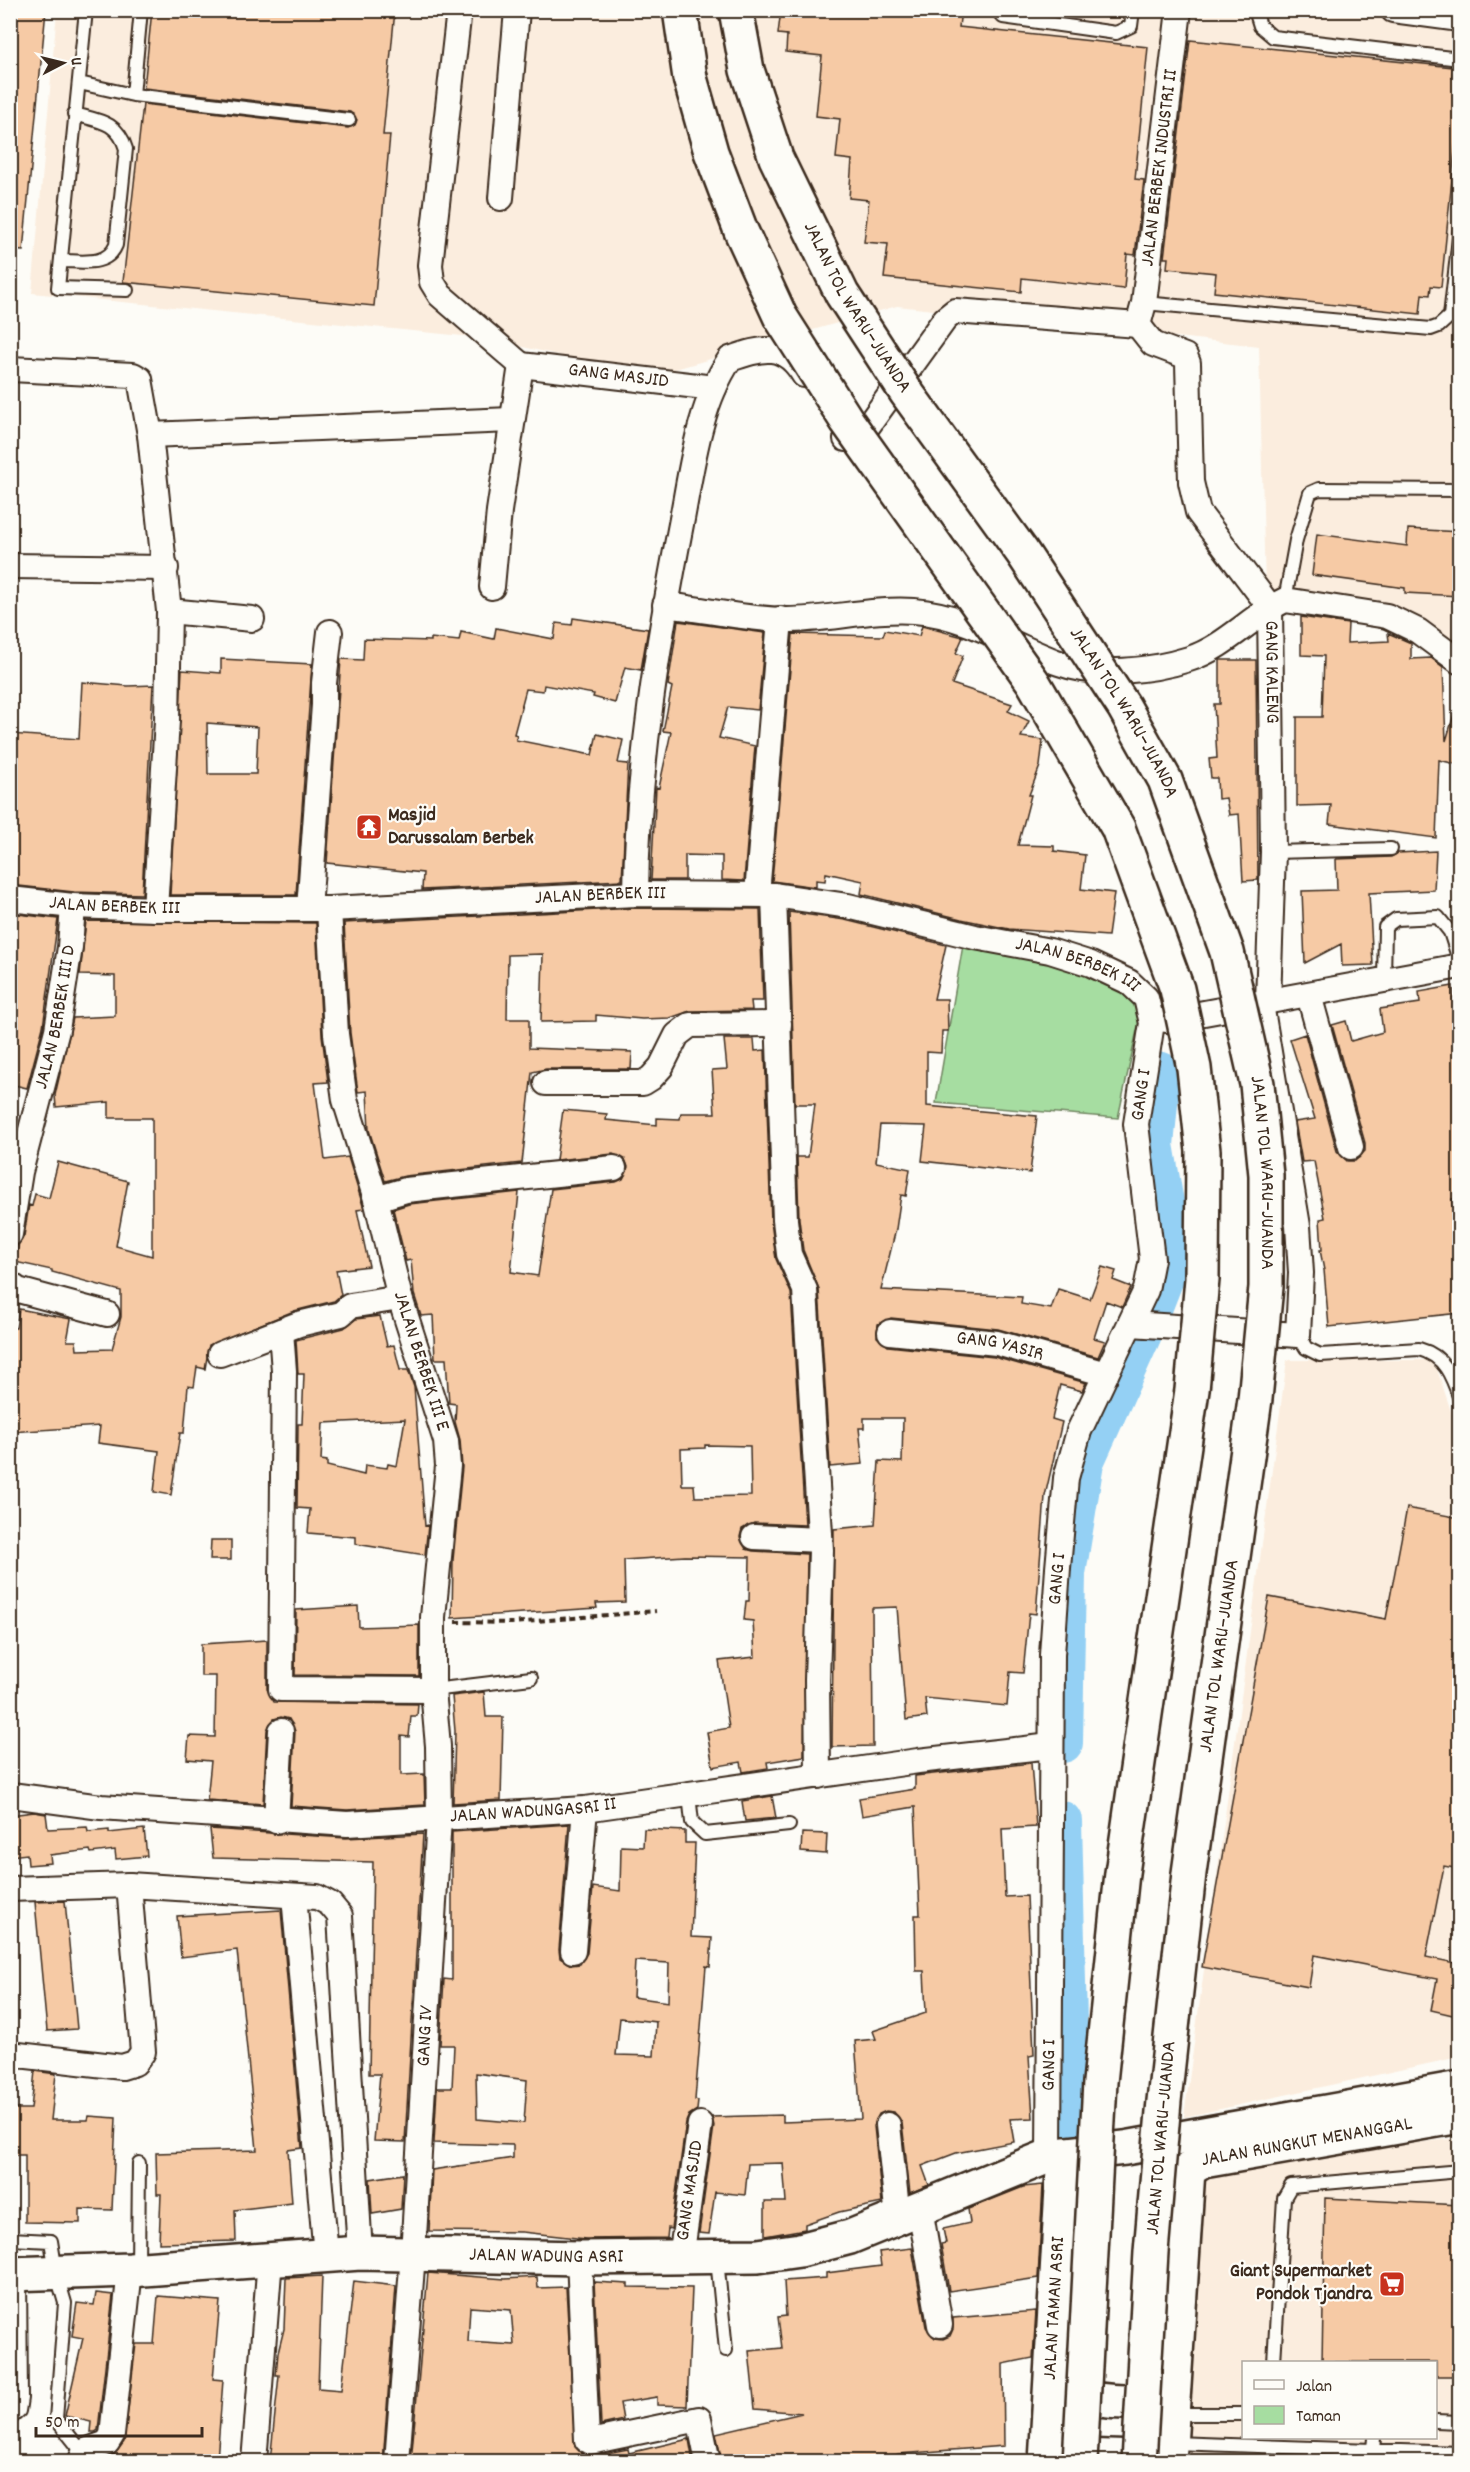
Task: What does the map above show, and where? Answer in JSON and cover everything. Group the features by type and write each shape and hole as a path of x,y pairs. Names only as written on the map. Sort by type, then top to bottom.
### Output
{"main road":[{"path":"680,10 690,78 711,152 741,231 780,316 848,421 1033,682 1118,828 1177,989 1194,1068 1203,1151 1203,1279 1192,1390 1122,1873 1100,2082 1080,2462"},
{"name":"JALAN TOL WARU–JUANDA","path":"736,10 747,70 776,158 842,294 906,392 1029,561 1124,707 1165,780 1227,952 1257,1084 1266,1175 1266,1287 1256,1399 1190,1873 1164,2102 1151,2252 1165,2439"},
{"name":"JALAN RUNGKUT MENANGGAL","path":"1056,2155 1125,2148 1460,2088"},
{"name":"JALAN RUNGKUT MENANGGAL","path":"1125,2148 1141,2158 1177,2163 1188,2170 1203,2161 1460,2116"},
{"name":"JALAN WADUNG ASRI","path":"15,2274 134,2269 360,2253 579,2258 758,2256 800,2250 850,2237 1056,2155"},
{"name":"JALAN TAMAN ASRI","path":"1046,2458 1051,2385 1056,2155"},
{"path":"1165,2439 1188,2170"},
{"path":"1051,2385 1093,2401 1114,2403 1165,2439"},
{"path":"1046,2458 1165,2439"}],"street":[{"path":"459,10 430,265 432,282 440,296 521,365 511,420 492,587"},
{"path":"501,198 517,10"},
{"name":"JALAN BERBEK INDUSTRI II","path":"1141,314 1179,10"},
{"path":"1394,10 1460,19"},
{"path":"636,894 636,826 665,605 694,454 714,388 730,359 770,349 787,353 801,369 841,433 847,440 853,440 862,434 945,319 955,311 1141,314"},
{"name":"GANG KALENG","path":"1141,314 1153,344 1185,356 1188,363 1191,482 1198,512 1278,603 1274,852 1264,1003 1298,1227 1302,1273 1298,1335"},
{"name":"GANG MASJID","path":"521,365 714,388"},
{"path":"10,369 133,375 140,379 150,435 169,611 167,721 155,909"},
{"path":"150,435 511,420"},
{"path":"10,566 166,568"},
{"path":"665,605 780,620 913,610 963,620 1061,664 1113,672 1155,667 1190,659 1229,640 1278,603 1387,616 1418,631 1460,662"},
{"path":"169,611 252,618"},
{"path":"780,620 766,894 779,1024 785,1220 789,1254 804,1290 820,1540 818,1776"},
{"name":"JALAN BERBEK III E","path":"330,632 324,683 319,909 345,1100 376,1199 400,1298 446,1441 448,1466 434,1617 433,1690 438,1746 438,1818"},
{"name":"JALAN BERBEK III","path":"10,899 73,906 155,909 319,909 636,894 766,894 848,906 975,937 1050,951 1091,964 1129,982 1146,998 1152,1023"},
{"name":"JALAN BERBEK III D","path":"10,1234 20,1172 57,1030 70,948 73,906"},
{"path":"1152,1023 1309,995 1460,964"},
{"path":"1309,995 1351,1148"},
{"name":"GANG I","path":"1056,2155 1052,1950 1052,1655 1066,1478 1078,1431 1106,1374 1136,1324 1152,1259 1136,1124 1152,1023"},
{"path":"546,1083 643,1083 651,1078 661,1066 677,1035 690,1025 779,1024"},
{"path":"376,1199 416,1189 614,1168"},
{"path":"10,1284 18,1290 107,1314"},
{"path":"220,1354 281,1331 344,1313 350,1306 400,1298"},
{"path":"1136,1324 1298,1335"},
{"path":"281,1331 284,1371 281,1689 433,1690"},
{"name":"GANG YASIR","path":"891,1332 997,1343 1106,1374"},
{"path":"754,1537 820,1540"},
{"path":"276,1821 281,1731"},
{"name":"JALAN WADUNGASRI II","path":"11,1795 101,1807 276,1821 347,1824 585,1809 1051,1746"},
{"path":"573,1951 585,1809"},
{"name":"GANG IV","path":"397,2462 413,2254 438,1818"},
{"path":"10,2054 122,2067 135,2063 143,2052 129,1885"},
{"path":"10,1889 129,1885 317,1897 330,1904 340,1916 360,2253"},
{"path":"294,1896 326,2255"},
{"name":"GANG MASJID","path":"681,2258 700,2124"},
{"path":"888,2125 909,2213 940,2325"},
{"path":"579,2258 588,2441 699,2419 708,2462"},
{"path":"254,2462 270,2259"},
{"path":"82,2457 106,2443 112,2435 134,2269"}],"lane":[{"path":"86,10 58,288 127,290"},
{"path":"133,95 141,10"},
{"path":"997,10 1003,17 1116,33 1131,26 1133,10"},
{"path":"1255,10 1260,26 1273,37 1460,59"},
{"path":"79,83 133,95 349,120"},
{"path":"61,261 103,261 112,255 116,245 126,149 122,134 108,123 74,114"},
{"path":"1141,314 1431,329 1439,326 1450,316 1460,230"},
{"path":"1278,603 1310,493 1319,489 1460,490"},
{"path":"1274,852 1391,849"},
{"path":"1384,980 1384,927 1395,919 1438,917 1450,932 1460,964"},
{"path":"1298,1335 1306,1348 1320,1355 1419,1349 1432,1352 1444,1363 1460,1399"},
{"path":"433,1690 531,1678"},
{"path":"689,1795 692,1822 705,1834 789,1825"},
{"path":"134,2269 139,2163"},
{"path":"1274,2361 1284,2199 1291,2186 1460,2170"},
{"path":"10,2239 50,2240 65,2303 56,2419 82,2457"},
{"path":"717,2258 726,2350"},
{"path":"10,2420 18,2411 21,2398 16,2349 15,2274"},
{"path":"1165,2439 1242,2415"},
{"path":"1437,2421 1460,2422"},
{"path":"1165,2439 1373,2444 1460,2453"}],"path":[{"path":"434,1617 452,1622 512,1623 656,1611"}],"shaded area":[{"path":"57,11 1459,11 1459,648 1265,591 1259,346 897,306 651,376 483,338 32,293"},
{"path":"1287,1360 1434,1360 1460,1438 1459,2057 1184,2117"},
{"path":"1459,2138 1459,2461 1171,2462 1177,2169"}],"green space":[{"path":"963,945 1086,967 1134,998 1139,1021 1118,1118 936,1103"}],"building":[{"path":"10,10 46,10 23,251 10,250"},
{"path":"152,10 395,10 383,135 390,135 374,306 123,282 143,104 348,128 355,125 357,120 350,112 144,88"},
{"path":"781,10 961,10 959,27 1148,47 1135,179 1144,180 1135,255 1127,254 1124,289 1022,278 1021,292 884,278 888,244 864,242 869,200 849,198 852,160 836,158 840,119 816,116 822,56 786,52 787,35 778,34"},
{"path":"1190,40 1453,67 1452,77 1460,78 1460,101 1441,287 1431,286 1430,295 1422,294 1420,314 1214,292 1216,273 1167,268 1168,258 1164,258"},
{"path":"1408,529 1460,532 1460,596 1405,593 1405,588 1312,575 1317,534 1407,546"},
{"path":"1301,617 1348,624 1347,643 1389,641 1388,633 1411,643 1411,659 1431,658 1443,667 1446,741 1455,711 1460,712 1460,765 1439,760 1436,838 1329,824 1331,805 1297,806 1297,717 1322,717 1324,656 1301,655"},
{"path":"573,618 648,629 641,670 625,667 615,703 593,697 594,694 544,685 543,691 526,689 514,734 517,735 516,740 592,755 597,734 623,740 618,763 628,764 622,880 422,890 423,873 327,863 341,659 363,660 364,639 431,641 431,638 459,641 461,632 494,639 496,628 554,639 556,623 572,625"},
{"path":"678,621 765,633 758,710 728,707 719,738 755,746 744,881 722,880 722,856 685,855 685,880 651,880 656,787 659,788 671,732 663,731 672,687 668,685"},
{"path":"922,626 963,637 956,653 963,656 952,684 1012,704 1008,711 1029,721 1021,737 1043,740 1040,766 1029,795 1031,795 1018,845 1054,846 1054,851 1085,855 1081,889 1114,893 1108,936 1009,929 961,919 861,894 863,881 826,873 825,881 816,880 816,887 772,881 793,634 883,636 885,630 919,636"},
{"path":"221,659 312,664 296,895 170,895 182,670 221,673","holes":["207,723 258,727 256,774 208,774"]},
{"path":"1220,660 1256,660 1258,880 1243,881 1239,814 1229,815 1226,798 1218,799 1217,778 1211,778 1209,759 1217,758 1214,704 1220,704"},
{"path":"82,682 128,686 153,685 142,894 74,892 10,885 10,734 79,739"},
{"path":"1436,851 1434,890 1369,893 1373,965 1342,966 1341,944 1305,963 1302,891 1337,890 1336,859 1391,857 1398,853"},
{"path":"636,908 760,909 763,1001 751,1001 752,1010 690,1011 670,1018 642,1019 596,1015 596,1021 541,1022 543,954 508,955 507,1019 529,1019 529,1048 632,1052 631,1069 546,1069 532,1072 522,1163 405,1176 385,1181 369,1130 367,1091 358,1092 350,1033 344,923"},
{"path":"789,912 845,920 946,945 934,999 947,999 948,1031 942,1031 941,1053 927,1052 927,1106 1037,1116 1030,1173 922,1161 926,1126 880,1125 876,1162 910,1169 906,1196 901,1195 896,1229 881,1290 1022,1297 1021,1304 1051,1309 1058,1289 1090,1299 1102,1267 1116,1271 1113,1280 1131,1287 1122,1307 1106,1301 1094,1338 1105,1341 1098,1357 998,1329 891,1318 878,1324 877,1337 888,1346 994,1357 1086,1383 1082,1391 1060,1385 1052,1419 1062,1422 1045,1496 1036,1614 1029,1613 1023,1673 1010,1672 1007,1706 925,1698 927,1717 906,1720 897,1607 872,1608 873,1746 832,1747 834,1529 875,1525 879,1461 902,1462 903,1418 864,1418 864,1428 859,1428 863,1464 830,1467 819,1289 803,1250 799,1219 797,1157 808,1157 815,1104 795,1104"},
{"path":"10,913 58,919 43,1027 27,1088 10,1084"},
{"path":"86,921 316,923 322,1035 328,1082 315,1083 325,1160 348,1157 364,1209 357,1210 369,1266 336,1270 341,1295 334,1301 294,1311 209,1345 205,1369 197,1367 194,1387 188,1386 184,1433 180,1433 171,1495 154,1492 159,1451 98,1443 100,1426 10,1432 10,1328 16,1328 19,1309 71,1319 67,1341 76,1341 77,1350 112,1349 121,1317 121,1291 52,1272 52,1270 15,1262 18,1245 24,1236 29,1205 32,1206 35,1194 49,1198 58,1162 128,1181 116,1246 152,1256 152,1118 109,1118 109,1102 56,1107 55,1095 73,1018 115,1016 115,976 80,975"},
{"path":"1453,986 1455,1054 1460,1054 1460,1198 1452,1199 1455,1242 1460,1242 1460,1313 1329,1327 1320,1250 1322,1250 1320,1219 1325,1218 1314,1161 1302,1162 1295,1122 1315,1119 1290,1039 1305,1034 1337,1151 1347,1161 1355,1161 1365,1151 1365,1143 1332,1025 1346,1021 1351,1041 1383,1032 1380,1009 1420,1003 1419,992"},
{"path":"724,1039 754,1039 755,1051 765,1050 771,1222 776,1259 791,1293 805,1525 754,1523 742,1529 740,1537 746,1549 753,1551 807,1554 804,1756 767,1762 768,1768 743,1772 741,1762 713,1767 707,1732 729,1728 719,1661 755,1657 753,1621 744,1620 746,1601 749,1601 750,1557 685,1556 624,1560 625,1602 596,1603 597,1608 452,1618 453,1560 462,1467 460,1440 455,1422 456,1404 449,1403 446,1359 435,1359 433,1315 421,1316 414,1294 411,1260 406,1261 393,1209 409,1204 519,1192 511,1272 538,1276 551,1189 616,1182 623,1179 628,1167 625,1159 613,1154 556,1160 563,1110 607,1114 606,1120 657,1125 657,1118 680,1119 681,1113 715,1113 712,1070 727,1069","holes":["705,1445 750,1446 751,1496 695,1497 694,1485 682,1485 681,1449 705,1448"]},
{"path":"380,1316 387,1346 394,1345 400,1370 408,1370 414,1387 425,1526 428,1525 425,1555 356,1544 356,1537 308,1533 310,1509 297,1508 298,1424 302,1424 304,1374 298,1374 296,1340 344,1328 356,1319","holes":["405,1419 397,1466 388,1464 387,1468 365,1465 364,1475 327,1466 327,1461 321,1460 323,1423"]},
{"path":"1407,1508 1460,1518 1460,1869 1444,1866 1426,1957 1460,1964 1457,2016 1431,2010 1437,1979 1314,1955 1309,1987 1202,1967 1269,1597 1386,1619"},
{"path":"211,1540 231,1540 231,1560 210,1560"},
{"path":"358,1606 359,1627 419,1625 419,1676 295,1675 296,1610"},
{"path":"267,1640 267,1689 274,1702 418,1704 417,1716 411,1716 409,1737 401,1736 401,1775 424,1774 425,1805 347,1810 291,1806 295,1731 289,1719 281,1717 274,1719 267,1730 263,1804 207,1800 211,1761 187,1759 189,1736 215,1737 216,1676 201,1676 201,1644"},
{"path":"484,1692 486,1717 503,1717 501,1800 453,1803 455,1731 452,1696"},
{"path":"1031,1763 1036,1827 1002,1829 1005,1897 1027,1896 1034,2055 1029,2056 1033,2118 1010,2119 1014,2142 956,2153 922,2166 929,2185 910,2193 902,2123 894,2112 886,2111 879,2114 874,2126 882,2203 839,2212 805,2224 805,2229 765,2236 765,2202 786,2202 783,2163 748,2164 745,2195 715,2192 709,2234 699,2233 714,2126 712,2117 783,2115 783,2122 861,2119 855,2041 876,2039 873,2031 926,2013 924,1971 916,1971 915,1915 920,1915 915,1807 862,1816 859,1798 915,1789 915,1776"},
{"path":"772,1796 776,1818 745,1821 742,1801"},
{"path":"34,1812 46,1814 48,1829 87,1827 88,1832 109,1830 109,1833 144,1829 147,1856 116,1859 115,1850 91,1853 90,1850 50,1855 51,1863 28,1865 27,1854 10,1856 10,1815"},
{"path":"569,1824 559,1950 560,1958 571,1965 580,1964 587,1953 593,1887 620,1891 621,1846 643,1847 644,1829 685,1831 685,1843 695,1843 691,1937 712,1938 710,1967 706,1966 695,2100 698,2101 697,2110 689,2115 686,2122 671,2229 668,2228 667,2238 586,2239 522,2232 429,2231 432,2170 513,2158 513,2145 434,2143 437,2088 452,2088 454,2045 440,2045 444,1979 452,1980 452,1832","holes":["635,1961 669,1963 668,2002 633,1997","620,2018 656,2022 654,2056 616,2055","476,2073 527,2080 524,2123 477,2119"]},
{"path":"210,1829 346,1838 423,1834 405,2142 374,2141 380,2074 369,2074 373,1862 213,1858"},
{"path":"802,1833 827,1834 826,1854 801,1852"},
{"path":"65,1901 77,2029 47,2031 35,1902"},
{"path":"281,1910 302,2148 288,2150 292,2203 235,2210 236,2241 159,2243 161,2194 157,2194 156,2153 257,2150 237,1950 181,1957 177,1916"},
{"path":"35,2071 56,2074 51,2120 88,2120 89,2116 116,2118 112,2210 80,2209 80,2223 25,2222 25,2155 10,2155 10,2109 31,2109"},
{"path":"403,2174 401,2209 372,2214 370,2179"},
{"path":"1043,2185 1038,2278 949,2291 941,2244 946,2243 943,2229 970,2223 968,2209 1023,2187"},
{"name":"Giant Supermarket Pondok Tjandra","path":"1325,2198 1460,2205 1460,2376 1437,2376 1437,2361 1322,2361"},
{"path":"912,2248 926,2327 935,2338 943,2339 950,2336 953,2329 953,2318 1036,2311 1033,2358 1003,2364 1004,2446 899,2454 863,2462 722,2462 716,2433 802,2413 755,2409 749,2351 782,2348 778,2317 786,2316 784,2281 826,2278 826,2273 881,2266 879,2252"},
{"path":"428,2273 505,2279 537,2277 538,2288 566,2287 575,2447 582,2454 592,2456 628,2449 629,2453 689,2439 693,2462 411,2462","holes":["470,2307 511,2310 514,2345 468,2342"]},
{"path":"322,2276 318,2388 341,2390 354,2281 396,2286 383,2462 270,2462 279,2375 276,2375 278,2353 284,2329 286,2278"},
{"path":"594,2282 628,2284 628,2287 692,2288 687,2406 657,2405 657,2397 620,2403 623,2420 601,2425"},
{"path":"96,2293 113,2295 98,2430 90,2432 91,2422 65,2416 83,2338 72,2336 77,2303 94,2305"},
{"path":"158,2296 220,2301 213,2379 223,2380 217,2460 98,2462 113,2456 124,2442 136,2344 154,2344"}],"waterway":[{"path":"1063,1743 1066,1573 1084,1462 1142,1334 1173,1255 1154,1145 1161,1072"},
{"path":"1062,1821 1070,2141"}],"place":[{"name":"Masjid Darussalam Berbek","path":"369,827"},
{"name":"Giant Supermarket Pondok Tjandra","path":"1392,2284"}]}
